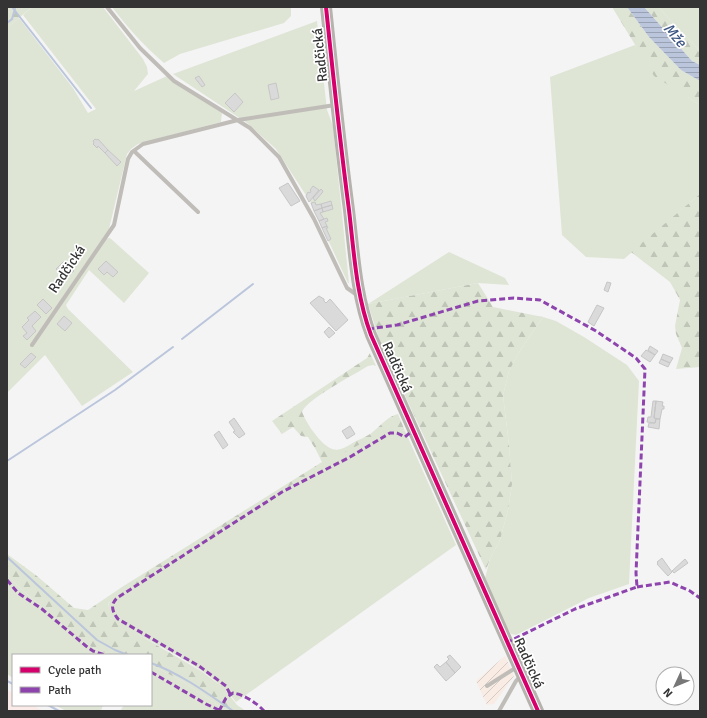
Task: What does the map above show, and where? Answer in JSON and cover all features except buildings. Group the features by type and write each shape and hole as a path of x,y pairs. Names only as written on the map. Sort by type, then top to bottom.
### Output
{"street":[{"name":"Radčická","path":"326,7 359,296 364,314 371,335 538,711"}],"lane":[{"path":"107,7 130,36 155,63 174,80 250,128 279,157 314,219 347,288 359,296"},
{"path":"198,212 134,151 143,144 238,120 336,105"},
{"name":"Radčická","path":"32,345 114,225 128,159 134,151"},
{"path":"487,686 520,671"},
{"path":"500,711 520,671"}],"shaded area":[{"path":"505,656 514,676 494,704 487,705 476,681"},
{"path":"7,690 12,692 12,706 35,706 43,711 11,711 7,709"}],"green space":[{"path":"7,7 32,7 7,28"},
{"path":"32,7 103,7 143,59 147,67 148,74 134,91 167,76 222,113 221,122 138,144 127,154 109,229 103,239 110,238 149,273 124,303 89,270 66,305 68,309 133,372 82,406 45,355 7,393 7,28 19,18 73,88 88,113 96,109 23,15"},
{"path":"112,7 291,7 291,16 284,23 180,54 164,63 136,36"},
{"path":"612,7 627,7 649,37 681,70 700,81 700,105 654,76"},
{"path":"644,7 658,7 700,51 700,65 692,61"},
{"path":"658,7 700,7 700,51"},
{"path":"317,21 327,110 333,126 349,283 311,203 276,149 247,123 173,74"},
{"path":"635,45 664,78 682,93 700,105 700,194 624,259 586,257 562,235 550,77"},
{"path":"700,194 700,367 676,369 682,348 676,334 675,326 680,300 670,282 631,252"},
{"path":"449,252 505,278 509,285 478,283 368,304"},
{"path":"478,283 493,307 543,317 521,349 509,371 503,395 512,484 508,510 500,540 486,570 380,342 368,304"},
{"path":"543,317 556,321 584,337 627,365 639,381 629,584 589,598 516,635 511,634 498,612 485,578 490,559 500,540 508,510 512,484 503,395 509,371 521,349"},
{"path":"370,353 376,366 368,366 332,387 306,406 302,412 310,428 321,441 334,450 342,449 366,436 389,418 398,414 405,431 392,427 327,462 109,602 108,611 112,619 201,671 224,688 237,705 246,711 227,711 182,681 152,666 152,654 109,654 92,647 65,628 23,591 7,574 7,554 37,576 74,608 88,610 122,587 322,462 308,437 301,436 293,427 282,434 272,421 367,358"},
{"path":"392,426 405,431 456,545 236,702 227,691 205,673 122,626 111,618 108,610 110,601 326,462"},
{"path":"7,574 23,591 74,635 92,647 109,654 12,654 12,677 7,674"},
{"path":"152,666 182,681 227,711 120,711 123,706 152,706"},
{"path":"57,706 103,706 101,711 66,711"}],"water":[{"path":"627,7 644,7 692,61 700,65 700,81 681,70 649,37"}],"waterway":[{"path":"12,7 91,108"},
{"path":"7,23 12,19 15,9"},
{"path":"182,339 253,284"},
{"path":"7,461 115,390 173,347"},
{"path":"7,557 97,640 125,654"},
{"path":"152,663 183,678 233,711"},
{"path":"7,681 12,684"},
{"path":"50,706 59,711"}],"marked path":[{"path":"368,329 397,325 478,301 514,298 540,300 596,331 636,358 645,369 636,573 637,587 575,609 508,642"},
{"path":"230,694 226,686 199,666 118,619 114,613 113,603 117,598 282,492 350,457 390,433 397,433 405,437 413,430"},
{"path":"7,580 18,593 42,609 86,646 93,651 102,654"},
{"path":"637,587 670,582 690,591 700,598"},
{"path":"152,673 219,710"},
{"path":"219,711 226,698 233,693 250,699 264,711"}],"cycle path":[{"path":"326,7 354,257 366,320 371,335 538,711"}],"water label":[{"name":"Mže","path":"675,35"}]}
